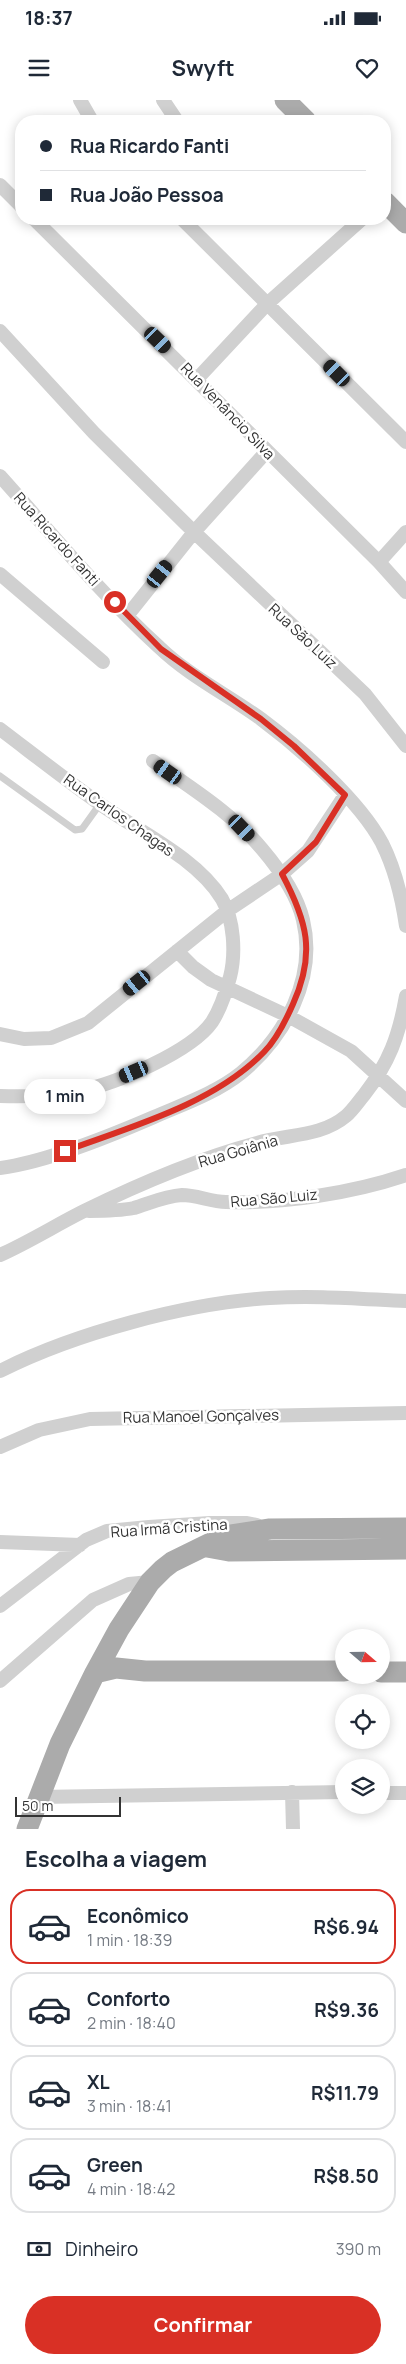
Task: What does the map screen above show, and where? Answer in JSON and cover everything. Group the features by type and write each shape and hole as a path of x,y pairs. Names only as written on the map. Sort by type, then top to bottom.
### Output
{"main road":[{"path":"285,100 300,115"},
{"path":"391,208 406,223"},
{"path":"271,1539 406,1528"},
{"path":"27,1829 38,1797 95,1672 119,1629 150,1582 172,1562 207,1547 225,1536 406,1550"},
{"path":"95,1672 116,1668 145,1671 335,1672"},
{"path":"74,1716 91,1695 104,1684 120,1676 145,1671"},
{"path":"390,1672 406,1672"}],"street":[{"path":"80,100 89,115"},
{"path":"163,100 173,115"},
{"path":"0,185 15,200"},
{"name":"Rua Venâncio Silva","path":"40,225 197,379 379,562 406,592"},
{"path":"194,225 267,304 406,442"},
{"path":"197,379 267,304 355,225"},
{"name":"Rua São Luiz","path":"0,331 94,433 194,532 365,694 406,746"},
{"path":"127,616 194,532 267,451"},
{"name":"Rua Ricardo Fanti","path":"0,476 127,616 161,649 261,719 294,746 345,795 371,825 382,843 404,907 406,926"},
{"path":"379,562 406,532"},
{"path":"0,574 103,662"},
{"name":"Rua Carlos Chagas","path":"0,729 100,804 172,851 200,874 221,898 227,911"},
{"path":"0,1168 65,1151 139,1124 207,1094 240,1074 265,1052 288,1016 302,983 306,962 306,940 303,920 282,874 242,828 213,803 153,762"},
{"path":"0,1034 38,1039 52,1038 78,1028 98,1016 227,911 282,874 316,842 345,795"},
{"path":"0,1096 52,1096 81,1091 118,1078 182,1050 211,1023 228,987 234,955 227,911"},
{"path":"177,950 202,974 288,1016 350,1051 380,1075 406,1102"},
{"path":"380,1075 394,1046 406,996"},
{"name":"Rua Goiânia","path":"0,1255 152,1179 259,1142 324,1129 349,1114 380,1075"},
{"name":"Rua São Luiz","path":"83,1212 121,1210 168,1197 184,1195 225,1202 314,1195 358,1189 406,1175"},
{"path":"0,1370 100,1332 182,1311 234,1301 304,1297 406,1301"},
{"name":"Rua Manoel Gonçalves","path":"0,1447 39,1430 90,1419 406,1412"},
{"name":"Rua Irmã Cristina","path":"0,1606 92,1536 107,1531 240,1523 271,1539"},
{"path":"0,1542 80,1545"},
{"path":"0,1681 94,1600 129,1584 150,1582"},
{"path":"292,1792 293,1829"},
{"path":"38,1797 335,1792"},
{"path":"390,1793 406,1793"}],"lane":[{"path":"0,776 76,830 82,829 100,804"}],"route":[{"path":"65,1151 139,1124 207,1094 240,1074 265,1052 288,1016 302,983 306,962 306,940 303,920 296,900 282,874 316,842 345,795 294,746 261,719 192,673 161,649 115,602"}]}
